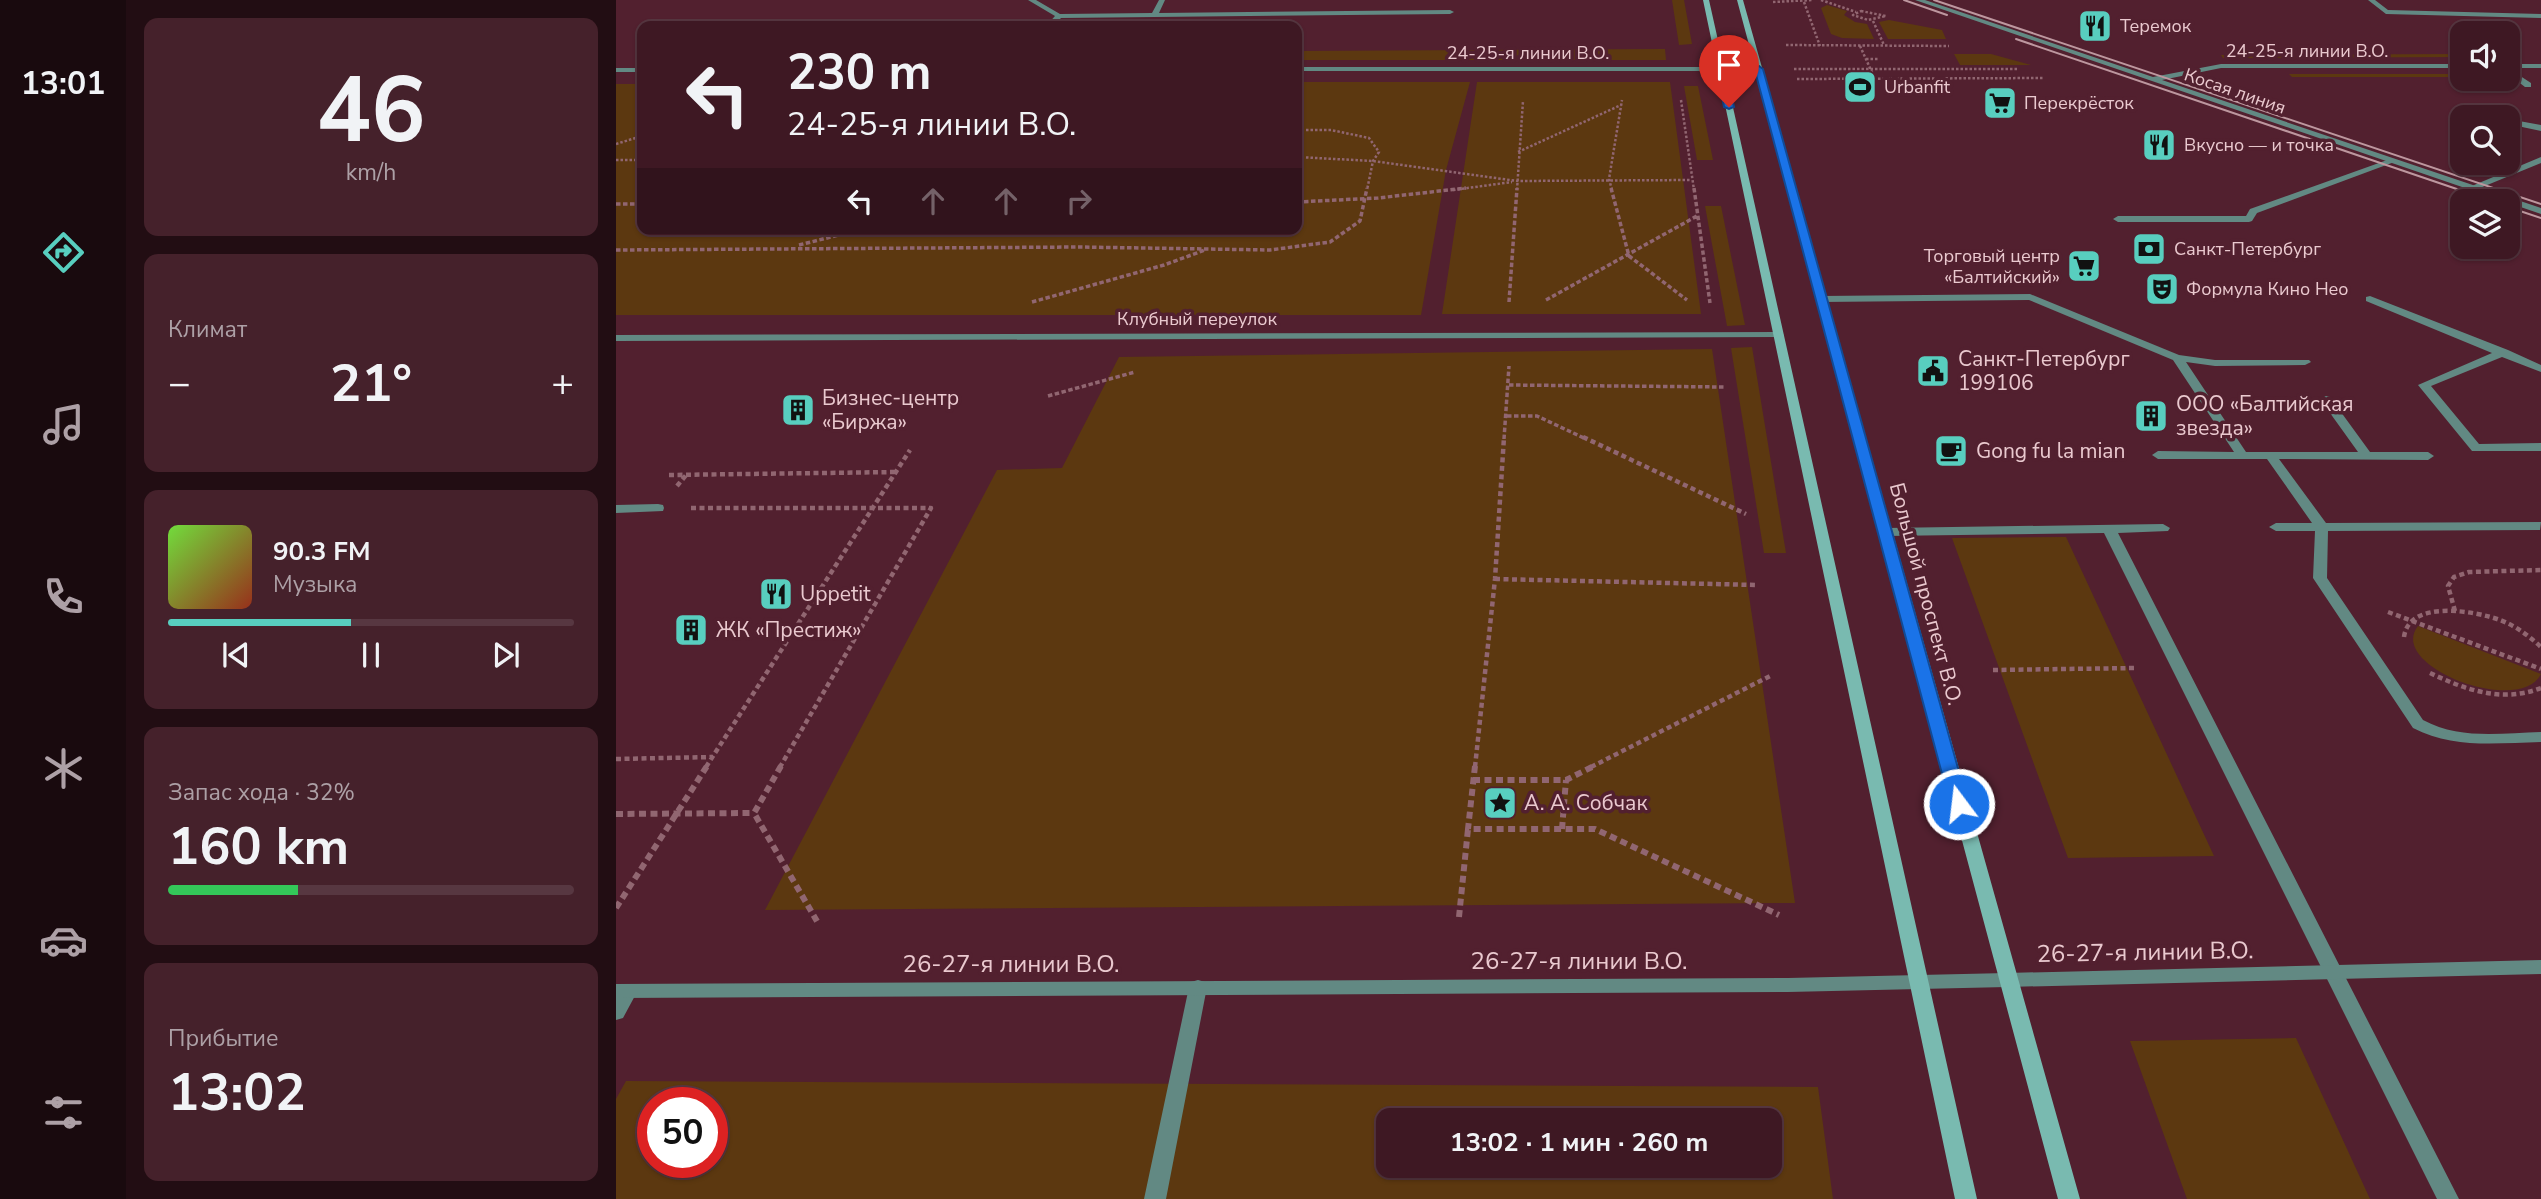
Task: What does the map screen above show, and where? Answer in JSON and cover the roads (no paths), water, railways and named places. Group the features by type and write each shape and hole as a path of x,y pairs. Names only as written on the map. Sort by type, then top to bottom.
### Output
{"main road":[{"path":"1706,0 1966,1199"},
{"name":"Большой проспект В.О.","path":"1740,0 2069,1199"}],"street":[{"path":"1031,0 1059,16 1450,12"},
{"path":"1154,15 1162,0"},
{"name":"Косая линия","path":"1918,0 2541,211"},
{"path":"2371,0 2386,12 2541,16"},
{"path":"1054,21 1059,16"},
{"name":"24-25-я линии В.О.","path":"2154,79 2221,66 2450,66"},
{"path":"2520,67 2541,66"},
{"name":"24-25-я линии В.О.","path":"1302,69 1759,69"},
{"path":"616,70 637,70"},
{"path":"2520,78 2528,85"},
{"path":"2520,124 2541,128"},
{"path":"2472,188 2541,160"},
{"path":"2118,219 2249,219 2253,211 2393,161"},
{"path":"1821,299 2030,297 2177,358 2215,363 2305,362"},
{"path":"2370,299 2541,369"},
{"name":"Клубный переулок","path":"616,338 1779,335"},
{"path":"2504,352 2424,385 2476,448 2541,447"},
{"path":"2177,358 2242,455"},
{"path":"2326,399 2367,456"},
{"path":"2158,455 2428,456"},
{"path":"2270,456 2322,527 2320,578 2418,724 2430,732 2449,738 2541,737"},
{"path":"616,509 659,508"},
{"path":"2276,527 2541,526"},
{"path":"1885,532 2163,528"},
{"path":"2109,529 2448,1199"},
{"name":"26-27-я линии В.О.","path":"622,992 1788,985 2541,967"},
{"path":"1155,1199 1198,987"},
{"path":"616,1013 622,992"}],"tram line":[{"path":"1904,0 1947,15"},
{"path":"1934,0 2541,204"},
{"path":"2016,39 2457,189"},
{"path":"2520,211 2541,218"}],"place":[{"name":"Теремок","path":"2095,26"},
{"name":"Urbanfit","path":"1860,87"},
{"name":"Перекрёсток","path":"2000,103"},
{"name":"Вкусно — и точка","path":"2159,145"},
{"name":"Санкт-Петербург","path":"2149,249"},
{"name":"Торговый центр «Балтийский»","path":"2084,266"},
{"name":"Формула Кино Нео","path":"2162,289"},
{"name":"Санкт-Петербург 199106","path":"1933,371"},
{"name":"Бизнес-центр «Биржа»","path":"798,410"},
{"name":"ООО «Балтийская звезда»","path":"2151,416"},
{"name":"Gong fu la mian","path":"1951,451"},
{"name":"Uppetit","path":"776,594"},
{"name":"ЖК «Престиж»","path":"691,630"},
{"name":"А. А. Собчак","path":"1500,803"}]}
